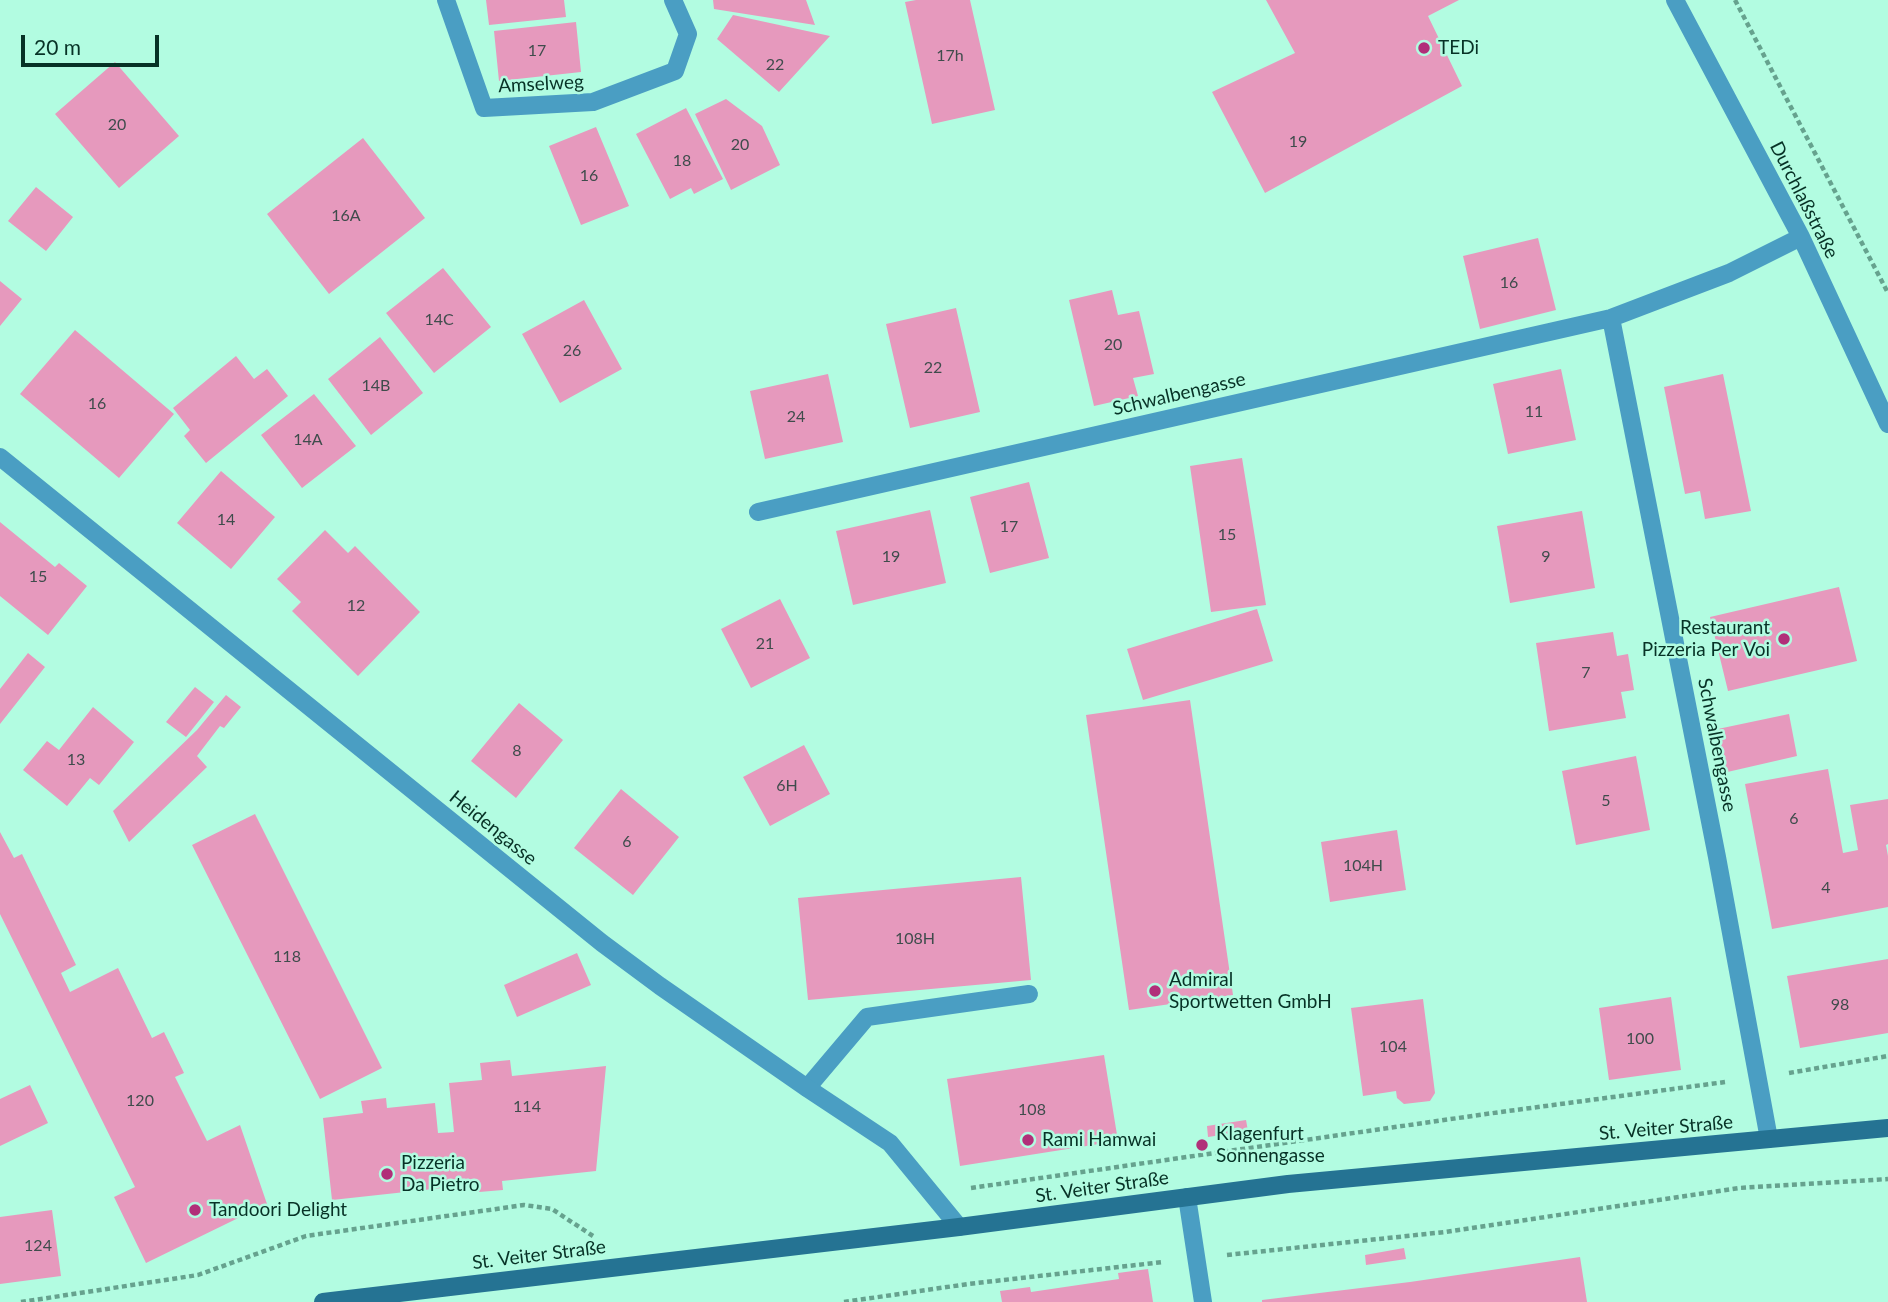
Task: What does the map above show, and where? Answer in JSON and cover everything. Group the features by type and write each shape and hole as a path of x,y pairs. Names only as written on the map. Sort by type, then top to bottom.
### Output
{"main road":[{"name":"St. Veiter Straße","path":"323,1302 959,1227 1288,1184 1888,1128"}],"street":[{"name":"Amselweg","path":"446,0 484,108 593,102 675,71 688,34 673,0"},
{"name":"Durchlaßstraße","path":"1675,0 1801,237 1888,424"},
{"name":"Schwalbengasse","path":"758,512 1611,318 1729,273 1801,237"},
{"name":"Schwalbengasse","path":"1611,318 1717,857 1769,1139"},
{"name":"Heidengasse","path":"0,457 592,934 660,986 890,1143 959,1227"},
{"path":"807,1088 867,1017 1029,994"},
{"path":"1187,1197 1203,1302"}],"path":[{"path":"1735,0 1888,293"},
{"path":"844,1302 968,1284 1445,1232 1739,1188 1888,1179"}],"building":[{"path":"486,0 564,0 566,17 489,25"},
{"path":"713,0 806,0 815,25 714,9"},
{"path":"970,0 995,110 932,124 905,2"},
{"path":"1266,0 1459,0 1428,16 1462,86 1265,193 1212,92 1295,53"},
{"path":"733,15 830,36 779,92 717,39"},
{"path":"576,22 581,72 499,81 494,31"},
{"path":"115,62 179,136 119,188 55,114"},
{"path":"726,99 762,126 780,165 731,190 695,114"},
{"path":"686,108 723,179 694,194 691,188 670,199 636,134"},
{"path":"596,127 629,206 581,225 549,146"},
{"path":"363,138 425,218 329,294 267,214"},
{"path":"36,187 73,217 46,251 8,221"},
{"path":"1538,238 1556,310 1480,329 1463,256"},
{"path":"443,268 491,327 434,373 386,313"},
{"path":"0,281 22,299 0,326"},
{"path":"1112,290 1118,315 1139,311 1154,374 1133,378 1138,396 1094,406 1069,300"},
{"path":"584,300 622,369 560,403 522,334"},
{"path":"956,308 980,412 910,428 886,324"},
{"path":"75,330 174,414 119,478 20,394"},
{"path":"380,337 423,393 371,435 328,379"},
{"path":"236,356 254,379 267,369 288,396 206,463 184,436 190,430 173,408"},
{"path":"1561,369 1576,440 1508,454 1493,384"},
{"path":"828,374 843,442 765,459 750,391"},
{"path":"1723,374 1751,511 1705,519 1700,491 1685,494 1664,387"},
{"path":"314,394 356,446 302,488 261,435"},
{"path":"1242,458 1266,605 1211,612 1190,466"},
{"path":"221,471 275,517 231,569 177,523"},
{"path":"1029,482 1049,558 990,573 970,497"},
{"path":"930,510 946,583 853,605 836,531"},
{"path":"1582,511 1595,588 1510,603 1497,526"},
{"path":"0,522 55,567 59,563 87,586 48,635 0,596"},
{"path":"325,530 348,553 355,546 420,612 358,676 292,611 301,602 277,579"},
{"name":"Restaurant Pizzeria Per Voi","path":"1839,587 1857,661 1728,691 1710,617"},
{"path":"780,599 810,658 751,688 721,629"},
{"path":"1257,609 1273,661 1143,700 1127,649"},
{"path":"1613,632 1617,656 1628,654 1634,690 1621,692 1626,718 1549,731 1536,643"},
{"path":"28,653 45,667 0,724 0,689"},
{"path":"195,687 214,702 186,737 166,722"},
{"path":"226,695 241,707 224,728 220,726 197,756 207,767 129,842 113,811 197,730"},
{"path":"1190,700 1233,995 1129,1010 1086,715"},
{"path":"519,703 563,740 516,798 471,761"},
{"path":"93,707 134,742 99,785 90,778 67,806 23,770 47,741 59,750"},
{"path":"1789,714 1797,756 1723,773 1713,730"},
{"path":"804,745 830,794 770,826 743,777"},
{"path":"1636,756 1650,830 1576,845 1562,771"},
{"path":"1828,769 1843,853 1858,850 1850,805 1888,799 1888,907 1772,929 1745,784"},
{"path":"621,789 679,837 633,895 574,848"},
{"path":"255,814 382,1068 320,1099 192,845"},
{"path":"1397,830 1406,890 1330,902 1321,842"},
{"path":"0,832 14,858 22,854 76,965 61,973 70,992 118,968 152,1038 164,1032 184,1073 175,1077 207,1141 240,1125 267,1204 146,1263 114,1197 135,1187 0,914"},
{"path":"1021,877 1031,980 808,1000 798,898"},
{"path":"577,953 591,985 517,1017 504,985"},
{"path":"1888,959 1888,1033 1800,1048 1787,976"},
{"path":"1671,997 1681,1070 1609,1080 1599,1008"},
{"path":"1423,999 1435,1093 1430,1101 1404,1104 1397,1098 1396,1091 1363,1096 1351,1008"},
{"path":"1104,1055 1118,1141 960,1166 947,1079"},
{"path":"510,1060 512,1076 606,1066 596,1171 502,1181 503,1190 479,1192 479,1184 332,1200 323,1118 363,1113 361,1101 386,1098 387,1108 435,1103 438,1133 454,1132 449,1083 482,1080 480,1063"},
{"path":"30,1085 48,1123 0,1146 0,1099"},
{"path":"1246,1120 1248,1131 1208,1137 1207,1126"},
{"path":"52,1210 61,1276 0,1284 0,1217"},
{"path":"1404,1248 1406,1259 1366,1265 1365,1255"},
{"path":"1580,1257 1587,1302 1262,1302 1262,1300"},
{"path":"1148,1269 1153,1302 1002,1302 1000,1291 1030,1287 1031,1292 1119,1279 1118,1273"}],"place":[{"name":"TEDi","path":"1424,48"},
{"name":"Restaurant Pizzeria Per Voi","path":"1784,639"},
{"name":"Admiral Sportwetten GmbH","path":"1155,991"},
{"name":"Rami Hamwai","path":"1028,1140"},
{"name":"Klagenfurt Sonnengasse","path":"1202,1145"},
{"name":"Pizzeria Da Pietro","path":"387,1174"},
{"name":"Tandoori Delight","path":"195,1210"}]}
